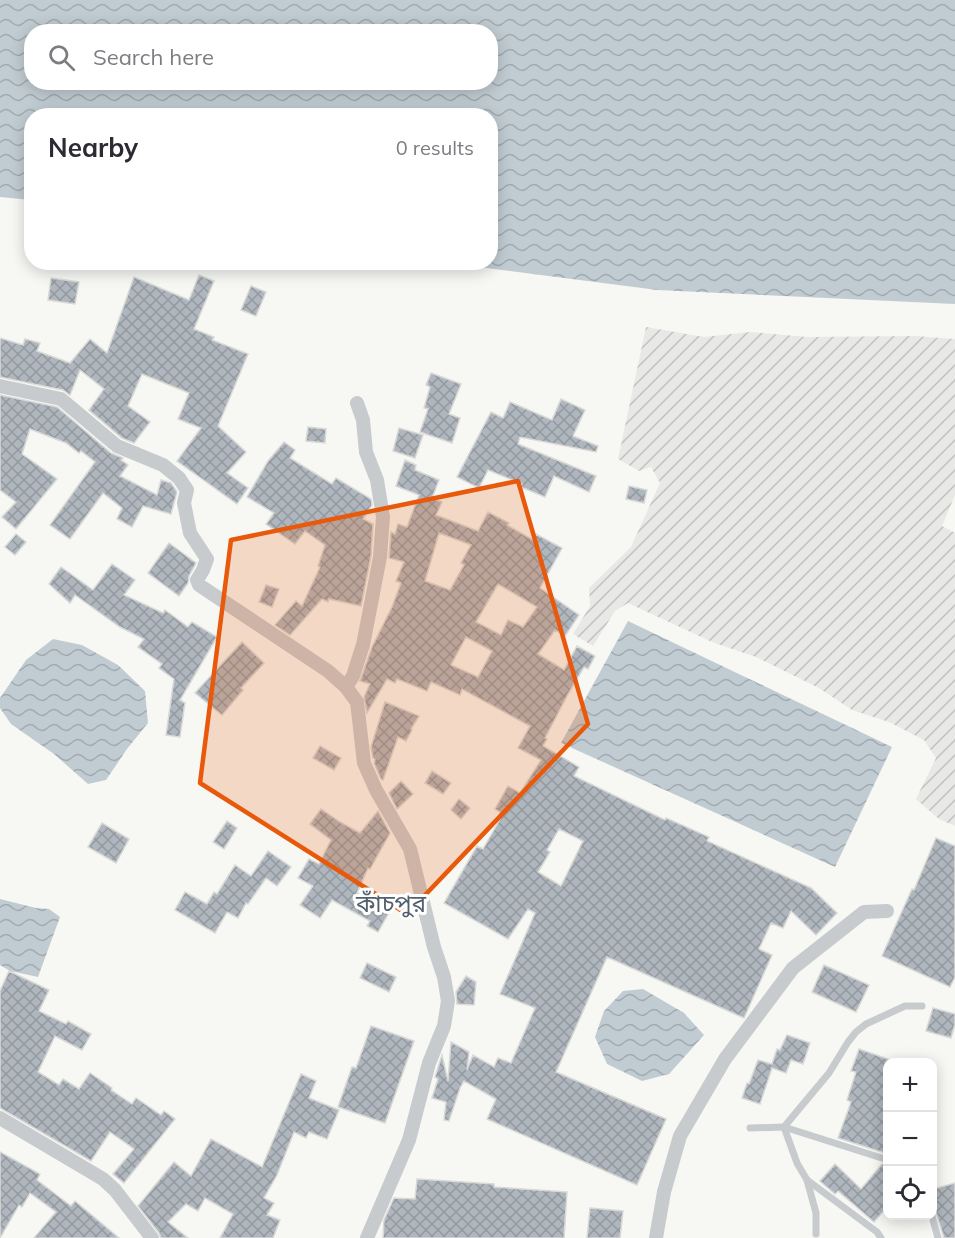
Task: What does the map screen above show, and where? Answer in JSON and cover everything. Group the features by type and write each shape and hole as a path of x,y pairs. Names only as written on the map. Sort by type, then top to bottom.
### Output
{"street":[{"path":"0,386 61,399 117,446 163,465 179,478 187,490 184,503 190,533 207,559 197,580 199,585 328,671 346,687 357,702 364,763 376,790 410,849 444,976 448,1001 444,1026 429,1063 409,1140 367,1238"},
{"path":"346,687 353,676 363,645 380,557 382,517 376,480 366,452 363,420 357,403"},
{"path":"656,1238 664,1192 680,1136 725,1059 793,968 864,912 887,911"},
{"path":"0,1118 103,1179 115,1190 152,1238"}],"lane":[{"path":"784,1126 829,1073 856,1032 866,1024 905,1006 922,1006"},
{"path":"784,1126 797,1163 807,1180 816,1213 816,1234"},
{"path":"750,1128 784,1126 883,1158"},
{"path":"807,1180 877,1232 881,1238"},
{"path":"933,1220 938,1238"}],"highlighted area":[{"path":"518,481 588,724 407,914 200,783 231,540"}],"shaded area":[{"path":"646,327 704,337 750,332 807,337 915,336 955,339 955,495 942,526 955,533 955,826 939,819 916,799 936,758 924,740 889,722 852,710 819,688 756,657 712,642 628,603 615,611 593,646 573,634 590,606 589,588 631,547 660,483 651,467 639,471 618,459"}],"water":[{"path":"0,0 955,0 955,304 657,290 498,270 498,108 24,108 24,199 0,197"},
{"path":"628,621 892,747 835,867 561,743"},
{"path":"53,639 82,645 118,665 145,691 148,723 106,780 88,784 54,754 11,724 0,708 0,698 26,660"},
{"path":"0,899 49,909 60,917 38,977 10,971 0,965"},
{"path":"643,989 684,1013 704,1035 669,1074 642,1081 607,1064 595,1037 604,1011 623,991"}],"building":[{"path":"199,275 214,281 194,329 214,337 212,340 248,354 218,426 246,452 227,473 248,488 237,504 177,461 201,428 178,419 189,393 142,374 128,406 150,422 134,443 122,438 89,410 104,389 80,370 70,395 63,390 0,377 0,338 23,345 25,339 40,343 37,351 70,363 90,339 107,353 134,277 189,300"},
{"path":"51,278 79,282 75,304 48,300"},
{"path":"251,286 266,292 256,316 241,310"},
{"path":"431,373 461,384 449,414 460,418 452,443 420,432 428,409 424,408 430,387 426,385"},
{"path":"0,395 57,407 111,453 123,458 121,460 128,465 120,476 157,495 161,480 171,483 177,492 171,514 143,506 132,527 117,519 122,508 103,493 70,539 50,525 95,462 66,443 30,429 22,454 57,479 16,529 2,517 16,502 0,490"},
{"path":"561,399 585,410 573,436 598,446 596,452 520,437 518,444 596,476 589,492 554,476 545,497 521,487 522,484 488,470 479,488 457,477 491,412 503,418 510,402 552,420"},
{"path":"308,427 326,429 325,443 306,441"},
{"path":"399,428 423,435 415,458 393,451"},
{"path":"284,442 295,450 290,458 332,484 336,478 371,499 372,505 363,519 373,524 371,556 361,606 329,599 328,602 322,599 290,635 275,625 296,601 302,606 320,567 318,566 325,545 305,531 295,544 266,524 274,513 247,497 268,461"},
{"path":"405,460 416,465 415,470 439,480 432,498 442,502 436,515 478,531 488,512 533,540 536,534 562,548 540,588 579,615 565,636 555,630 538,654 564,670 577,646 595,656 588,669 584,667 568,694 543,746 579,767 574,776 665,820 666,818 709,837 707,841 811,888 837,913 816,935 791,911 783,928 771,923 759,949 772,955 744,1018 607,957 556,1072 666,1119 637,1185 487,1119 496,1099 464,1081 449,1121 444,1120 446,1102 432,1098 438,1079 435,1077 442,1055 448,1081 451,1042 469,1052 467,1070 473,1055 494,1067 498,1058 511,1063 535,1008 500,994 535,913 528,909 508,939 444,903 477,846 483,849 503,814 495,809 508,786 520,793 541,760 518,748 530,726 462,689 460,695 431,682 427,691 397,679 395,683 387,679 367,713 364,697 370,684 360,681 372,647 401,583 396,581 404,562 389,558 391,532 395,534 398,524 407,527 419,495 396,486","holes":["439,533 471,545 461,563 464,565 450,590 425,581","498,584 537,607 523,627 508,620 501,635 476,622","466,637 492,651 478,677 451,665","559,829 583,841 561,886 538,872 550,852 547,850"]},
{"path":"629,486 647,490 644,503 626,499"},
{"path":"16,534 26,542 15,555 5,547"},
{"path":"169,543 196,563 188,583 179,596 148,573"},
{"path":"112,564 135,580 124,595 163,613 165,610 188,627 192,622 217,637 180,700 185,703 180,737 166,735 174,679 159,668 162,664 138,647 144,639 120,627 75,595 70,603 49,584 61,567 93,590"},
{"path":"266,585 279,589 272,607 259,602"},
{"path":"242,642 264,663 241,688 243,690 222,715 195,693"},
{"path":"385,702 419,716 406,741 398,737 383,780 374,763 371,747"},
{"path":"320,746 341,758 334,770 313,758"},
{"path":"432,771 451,783 443,794 425,783"},
{"path":"401,781 413,794 397,809 389,793"},
{"path":"459,799 470,808 461,819 451,810"},
{"path":"321,809 360,833 378,811 390,833 370,869 368,868 357,893 391,909 378,932 367,926 370,921 332,900 320,918 300,905 313,886 298,878 309,859 319,864 331,840 310,824"},
{"path":"227,821 237,828 224,849 213,842"},
{"path":"102,823 129,839 116,863 88,847"},
{"path":"936,838 955,846 955,977 950,987 882,956"},
{"path":"268,851 291,867 277,886 266,878 248,904 246,903 238,918 227,912 215,933 175,910 185,892 207,904 214,892 217,894 235,865 251,876"},
{"path":"367,963 396,977 389,992 360,978"},
{"path":"824,965 869,985 856,1012 812,992"},
{"path":"9,971 49,990 39,1011 66,1024 68,1021 91,1034 82,1050 55,1036 38,1072 59,1085 63,1079 79,1089 90,1073 132,1104 136,1098 161,1115 164,1111 175,1119 124,1183 113,1174 134,1149 110,1132 91,1161 0,1108 0,991"},
{"path":"466,976 476,982 474,1005 457,1004 456,992"},
{"path":"933,1008 955,1014 951,1038 926,1031"},
{"path":"371,1026 414,1041 385,1123 338,1107 352,1067 356,1068"},
{"path":"787,1035 810,1043 803,1064 791,1060 786,1073 772,1068 760,1104 742,1098 758,1060 772,1064 777,1049 780,1050"},
{"path":"859,1049 885,1058 883,1058 883,1152 838,1138 851,1102 847,1100 856,1072 851,1071"},
{"path":"301,1074 316,1081 309,1098 339,1110 327,1139 309,1132 306,1138 294,1132 277,1175 264,1198 274,1203 267,1215 280,1220 273,1238 220,1238 233,1214 205,1198 198,1211 186,1204 168,1222 188,1238 161,1238 138,1206 174,1162 191,1176 211,1139 262,1167"},
{"path":"0,1152 40,1174 37,1180 71,1206 75,1201 119,1238 34,1238 56,1212 30,1193 22,1207 19,1205 0,1238"},
{"path":"835,1164 861,1189 883,1164 883,1212 874,1222 838,1191 835,1194 820,1181"},
{"path":"417,1179 567,1192 564,1238 383,1238 384,1220 394,1198 415,1199"},
{"path":"955,1183 955,1238 944,1238 937,1216 937,1188"},
{"path":"590,1208 623,1211 620,1238 587,1238"}],"district":[{"name":"কাঁচপুর","path":"391,904"}]}
